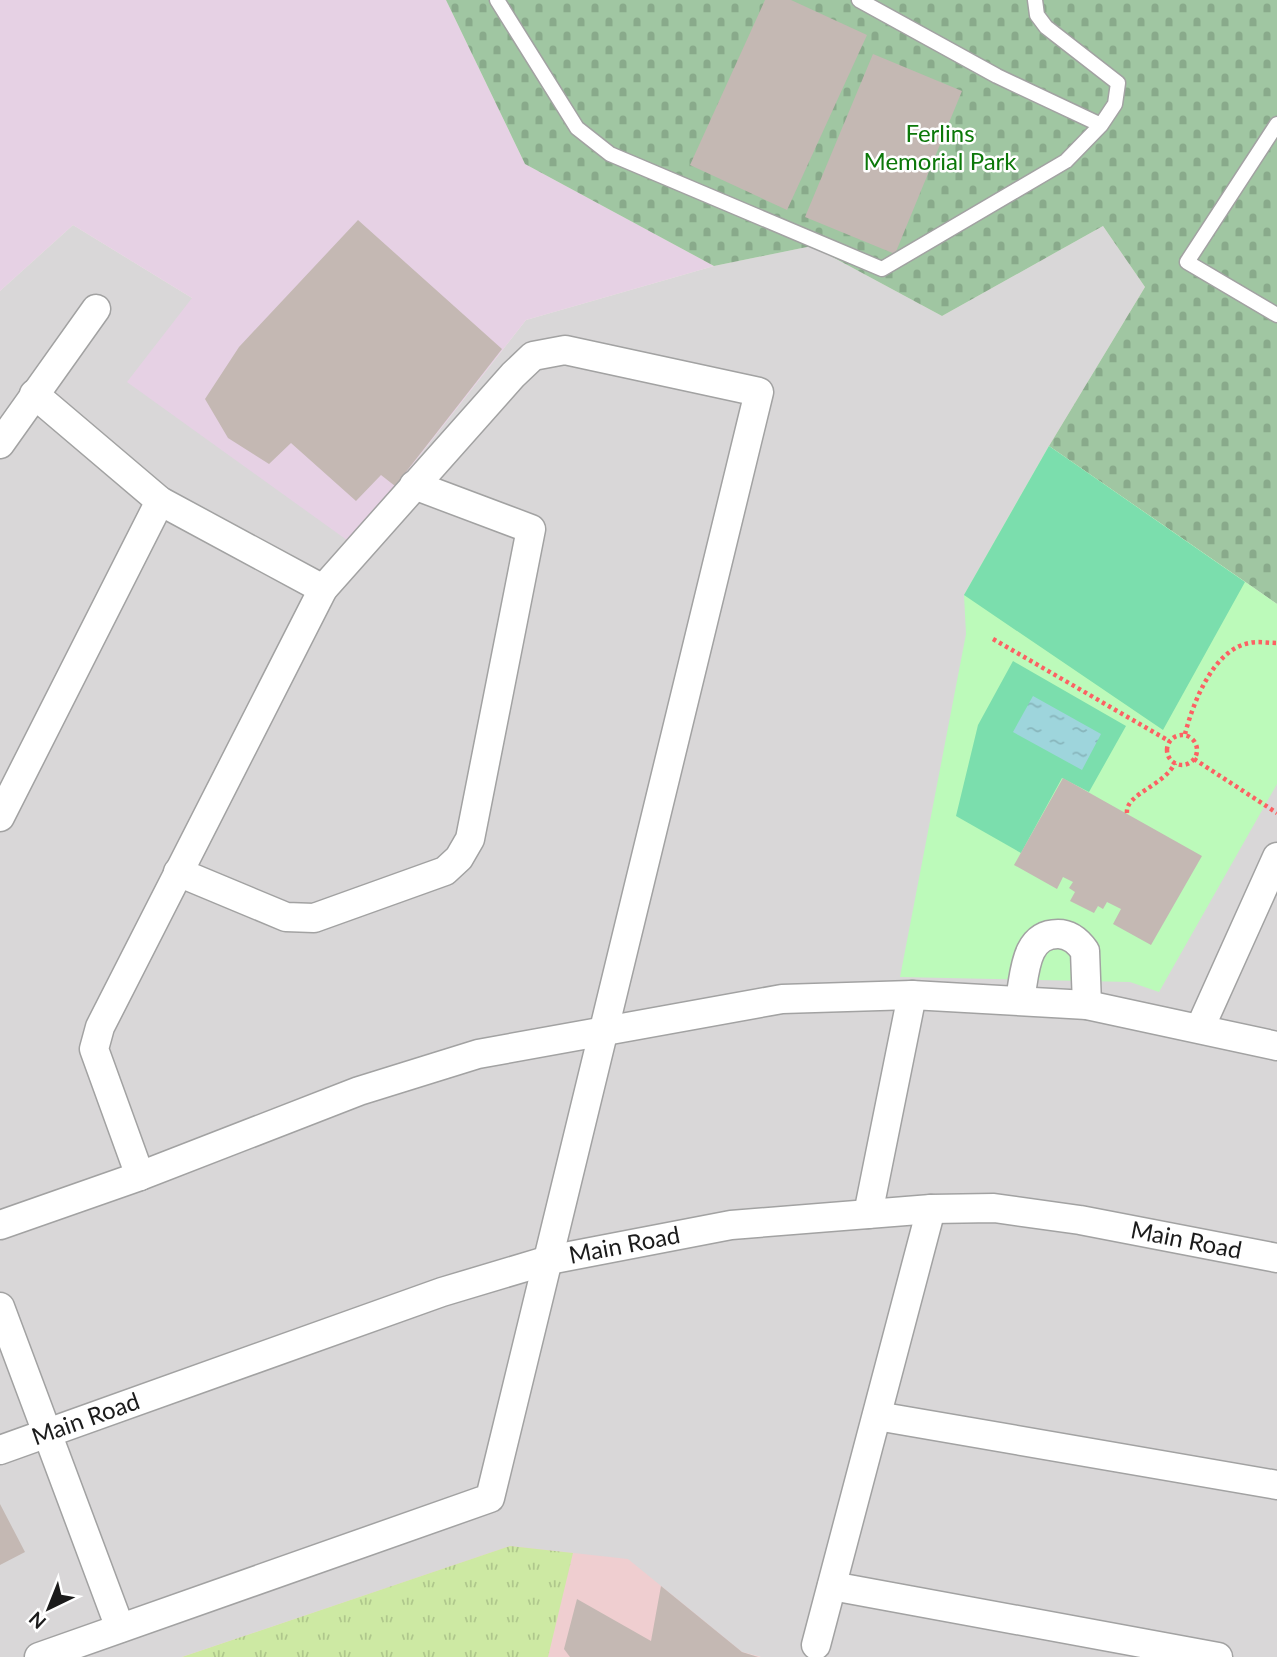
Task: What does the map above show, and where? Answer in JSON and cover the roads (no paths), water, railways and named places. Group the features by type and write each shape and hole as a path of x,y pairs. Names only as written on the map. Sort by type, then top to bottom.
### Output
{"street":[{"path":"0,444 96,309"},
{"path":"39,1657 490,1498 759,392 565,350 533,356 513,374 323,589 100,1027 94,1049 141,1176"},
{"path":"34,394 160,501 323,589"},
{"path":"178,872 286,917 314,918 444,871 460,858 470,839 531,530 414,485"},
{"path":"0,817 160,501"},
{"path":"1200,1028 1277,857"},
{"path":"1020,999 1030,950 1044,936 1063,934 1072,937 1085,951 1087,1005"},
{"path":"868,1214 912,995"},
{"path":"0,1225 141,1176 359,1091 478,1054 604,1029 782,999 912,995 1020,999 1087,1005 1277,1046"},
{"name":"Main Road","path":"0,1450 442,1292 549,1260 731,1225 931,1209 994,1208 1080,1220 1277,1258"},
{"path":"816,1645 931,1209"},
{"path":"0,1307 120,1628"},
{"path":"877,1416 1277,1485"},
{"path":"832,1587 1218,1657"}],"lane":[{"path":"497,0 577,128 610,154 882,269 1066,161 1101,125 1115,104 1118,83 1046,27 1037,15 1035,0"},
{"path":"859,0 997,76 1101,125"},
{"path":"1277,124 1187,262 1277,315"}],"water":[{"path":"1033,696 1101,734 1082,770 1013,732"}],"park label":[{"name":"Ferlins Memorial Park","path":"940,148"}]}
